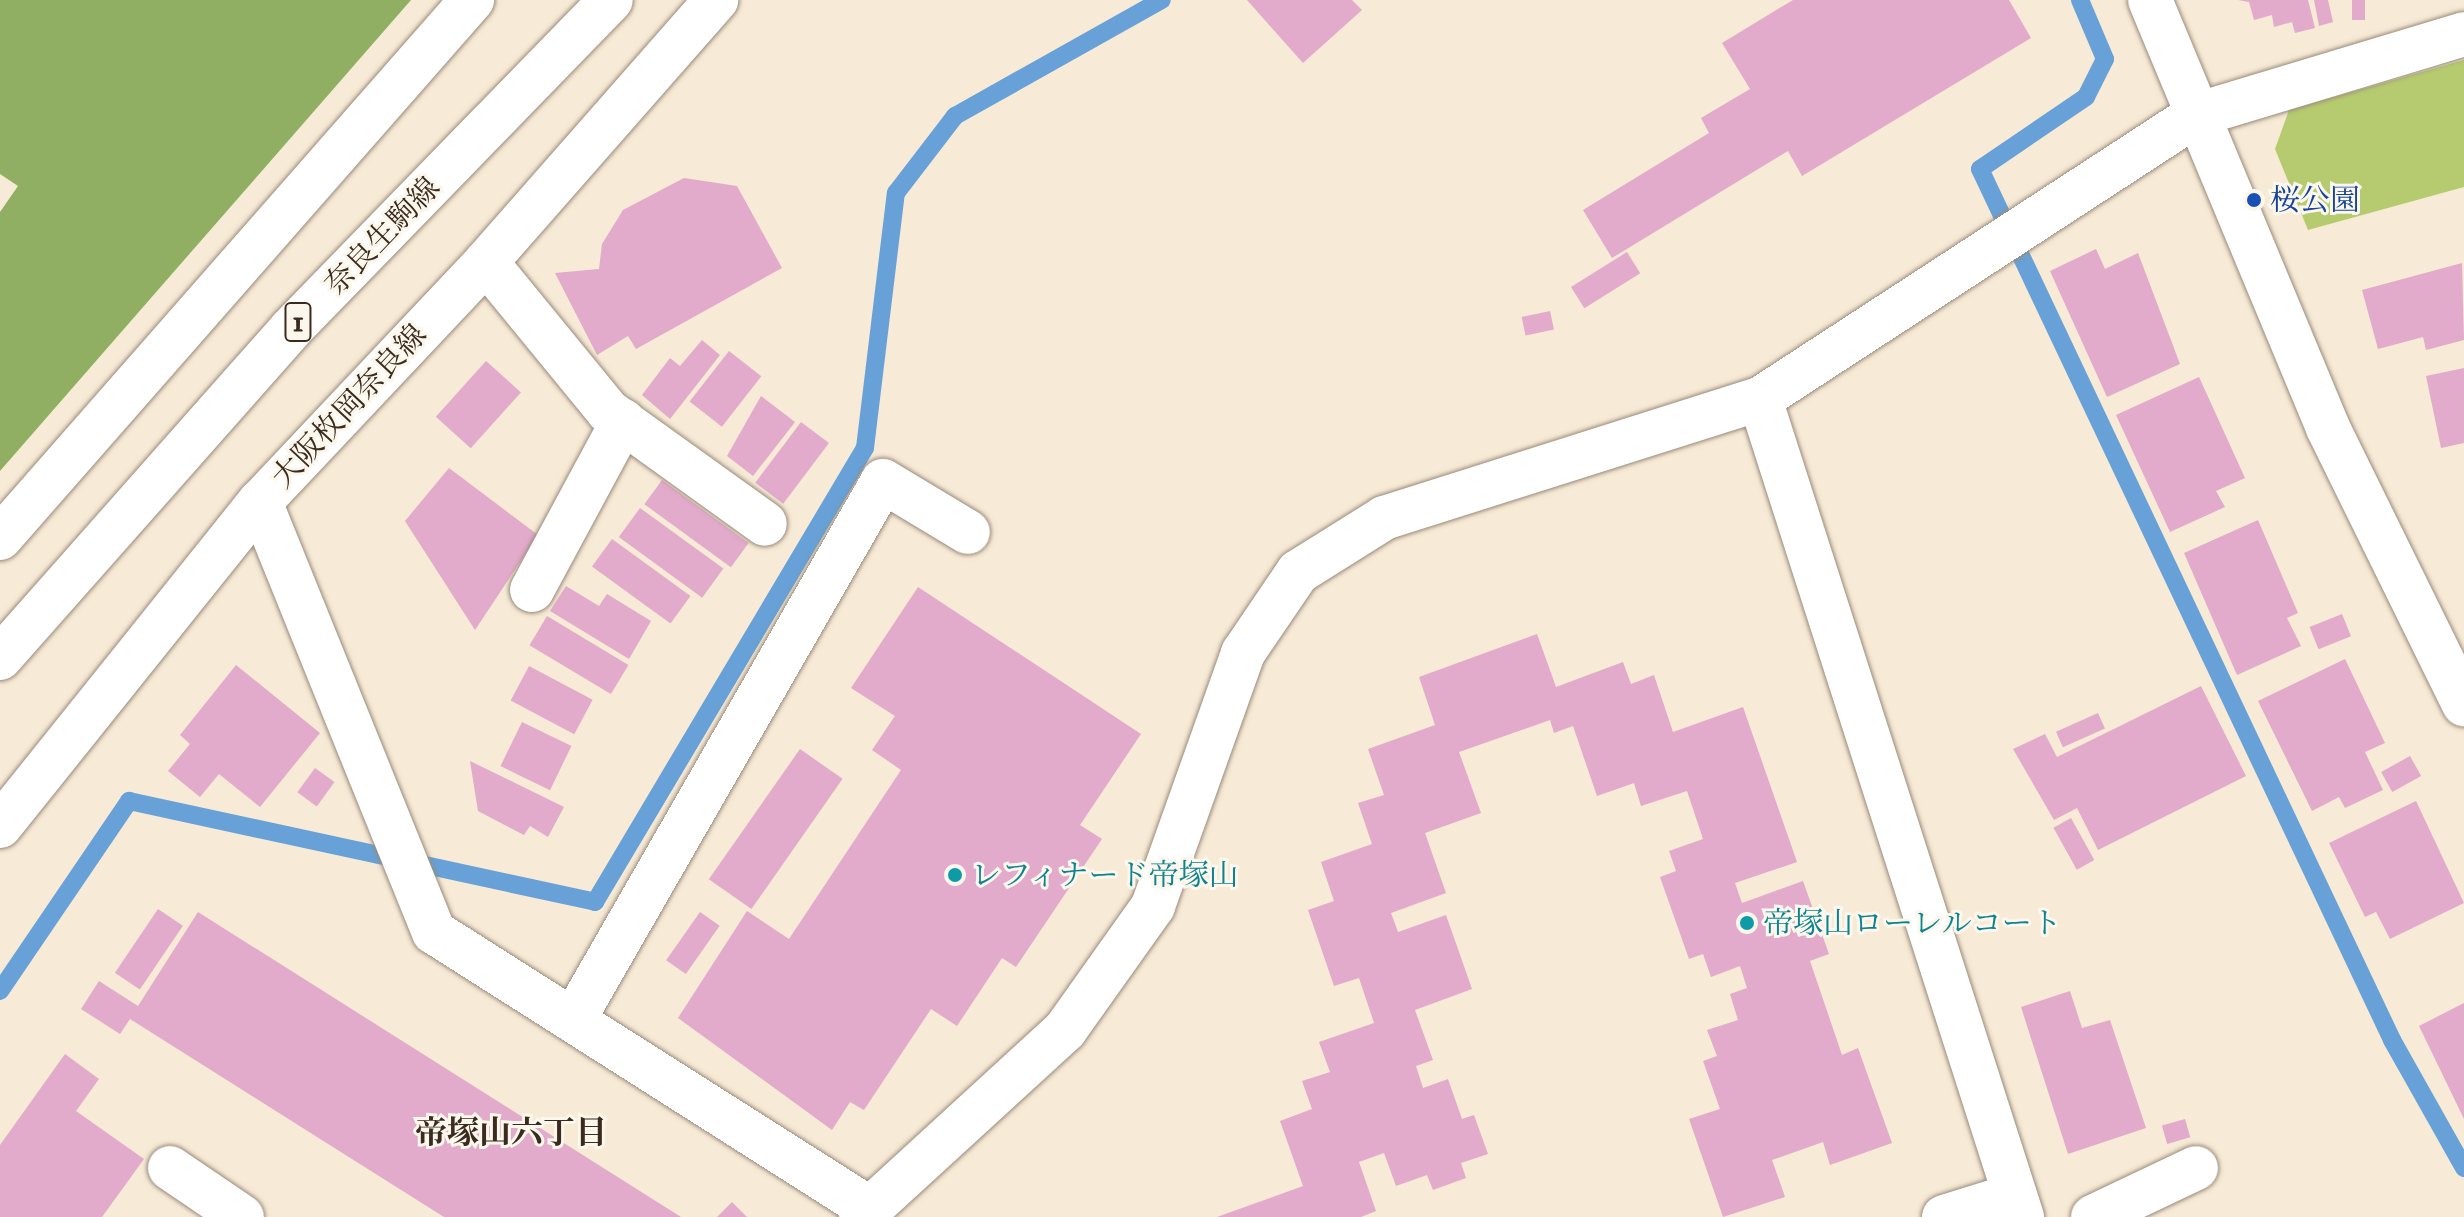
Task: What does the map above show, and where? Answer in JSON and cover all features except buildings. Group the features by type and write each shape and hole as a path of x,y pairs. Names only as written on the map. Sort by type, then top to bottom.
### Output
{"street":[{"path":"0,538 472,0"},
{"name":"奈良生駒線","path":"0,658 290,330 611,0"},
{"name":"大阪枚岡奈良線","path":"0,826 260,502 486,262 716,0"},
{"path":"2150,0 2328,428 2464,704"},
{"path":"260,502 434,932 575,1017 865,1213 1065,1030 1153,906 1243,653 1298,572 1384,518 1760,399 2196,115 2464,34"},
{"path":"486,262 623,421 765,524"},
{"path":"1760,399 2019,1206 1944,1217"},
{"path":"532,590 623,421"},
{"path":"575,1017 883,481 968,532"},
{"path":"170,1168 242,1217"},
{"path":"2093,1217 2196,1168"}],"green space":[{"path":"0,0 411,0 0,471 0,212 18,186 0,174"},
{"path":"2464,60 2464,187 2308,230 2275,149 2289,110"}],"waterway":[{"path":"0,991 129,801 595,902 865,448 896,193 955,116 1162,0"},
{"path":"2080,0 2105,59 2086,97 1980,169 2392,1040 2464,1168"}],"place":[{"name":"桜公園","path":"2254,200"},
{"name":"レフィナード帝塚山","path":"955,875"},
{"name":"帝塚山ローレルコート","path":"1747,923"}],"district":[{"name":"帝塚山六丁目","path":"511,1133"}]}
